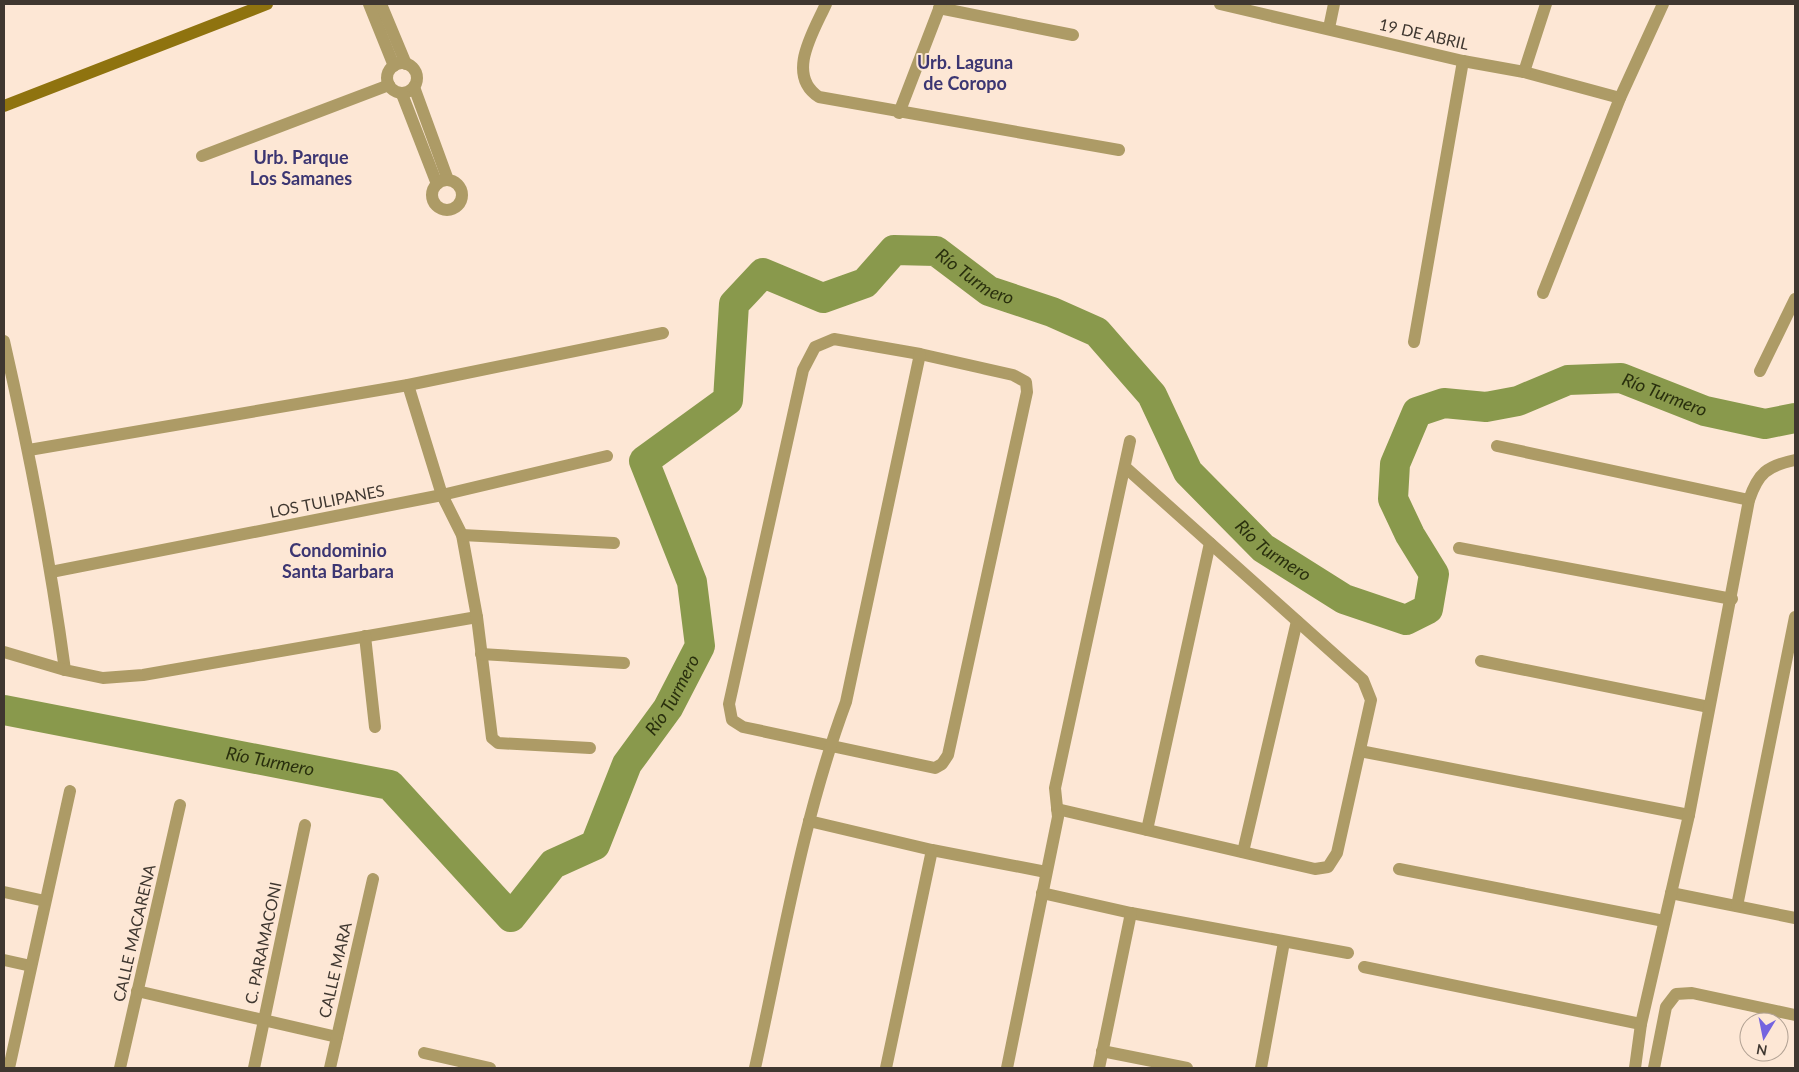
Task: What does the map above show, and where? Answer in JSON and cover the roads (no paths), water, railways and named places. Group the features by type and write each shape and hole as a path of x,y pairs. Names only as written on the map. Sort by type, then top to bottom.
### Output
{"street":[{"path":"4,106 267,4"},
{"path":"369,4 400,65 416,74 414,87 442,182 402,94 392,90 388,85 387,74 400,65"},
{"path":"381,4 400,65"},
{"path":"826,4 802,62 802,74 808,88 819,97 1119,150"},
{"name":"19 DE ABRIL","path":"1220,4 1329,28 1463,61 1524,72 1620,98"},
{"path":"1329,28 1334,4"},
{"path":"1524,72 1546,4"},
{"path":"1543,293 1620,98 1663,4"},
{"path":"899,112 940,6 1073,34"},
{"path":"1414,342 1463,61"},
{"path":"202,156 388,85"},
{"path":"402,94 414,87"},
{"path":"1760,371 1795,299"},
{"path":"29,450 408,385 663,333"},
{"path":"834,339 920,354 1013,375 1026,382 1027,392 948,755 942,764 935,768 923,767 830,744 743,727 732,720 729,704 803,370 815,347 834,339"},
{"path":"4,341 29,450 51,572 65,670"},
{"path":"755,1068 809,821 830,744 846,702 920,354"},
{"path":"408,385 442,494 462,535 477,618 492,738 494,741 590,748"},
{"path":"1007,1068 1058,817 1054,788 1130,441"},
{"path":"1497,446 1749,500"},
{"name":"LOS TULIPANES","path":"51,572 442,494 607,456"},
{"path":"1635,1068 1642,1024 1689,815 1732,599 1749,500 1754,485 1765,471 1795,460"},
{"path":"1057,810 1315,869 1328,867 1337,853 1371,700 1363,680 1125,467"},
{"path":"462,535 614,543"},
{"path":"1147,830 1210,543"},
{"path":"1459,548 1732,599"},
{"path":"1737,906 1795,617"},
{"path":"4,652 65,670 103,678 143,675 477,618"},
{"path":"1243,852 1297,621"},
{"path":"366,636 375,727"},
{"path":"482,654 624,663"},
{"path":"1481,661 1710,707"},
{"path":"1360,751 1689,815"},
{"path":"10,1068 30,966 70,791"},
{"name":"CALLE MACARENA","path":"120,1068 180,805"},
{"path":"809,821 932,850 1046,872"},
{"name":"C. PARAMACONI","path":"254,1068 305,825"},
{"path":"886,1068 932,850"},
{"path":"1399,869 1664,921"},
{"name":"CALLE MARA","path":"330,1068 372,879"},
{"path":"4,892 45,901"},
{"path":"1042,893 1132,913 1348,953"},
{"path":"1671,893 1795,918"},
{"path":"1098,1068 1132,913"},
{"path":"1261,1068 1284,942"},
{"path":"4,960 30,966"},
{"path":"1364,967 1642,1024"},
{"path":"137,991 263,1022 337,1037"},
{"path":"1654,1068 1666,1007 1676,994 1692,993 1795,1015"},
{"path":"1102,1051 1187,1068"},
{"path":"424,1053 490,1068"}],"waterway":[{"name":"Río Turmero","path":"4,710 390,785 511,917 553,864 595,845 627,764 668,708 700,646 692,582 644,461 728,400 734,304 763,273 823,298 865,283 894,250 936,251 989,291 1052,312 1097,332 1152,395 1188,472 1263,548 1344,599 1406,620 1428,609 1434,574 1410,535 1393,499 1395,464 1417,412 1444,403 1486,407 1518,401 1568,380 1621,378 1705,411 1765,424 1795,418"}],"district":[{"name":"Urb. Laguna de Coropo","path":"965,73"},
{"name":"Urb. Parque Los Samanes","path":"301,168"},
{"name":"Condominio Santa Barbara","path":"338,561"}]}
